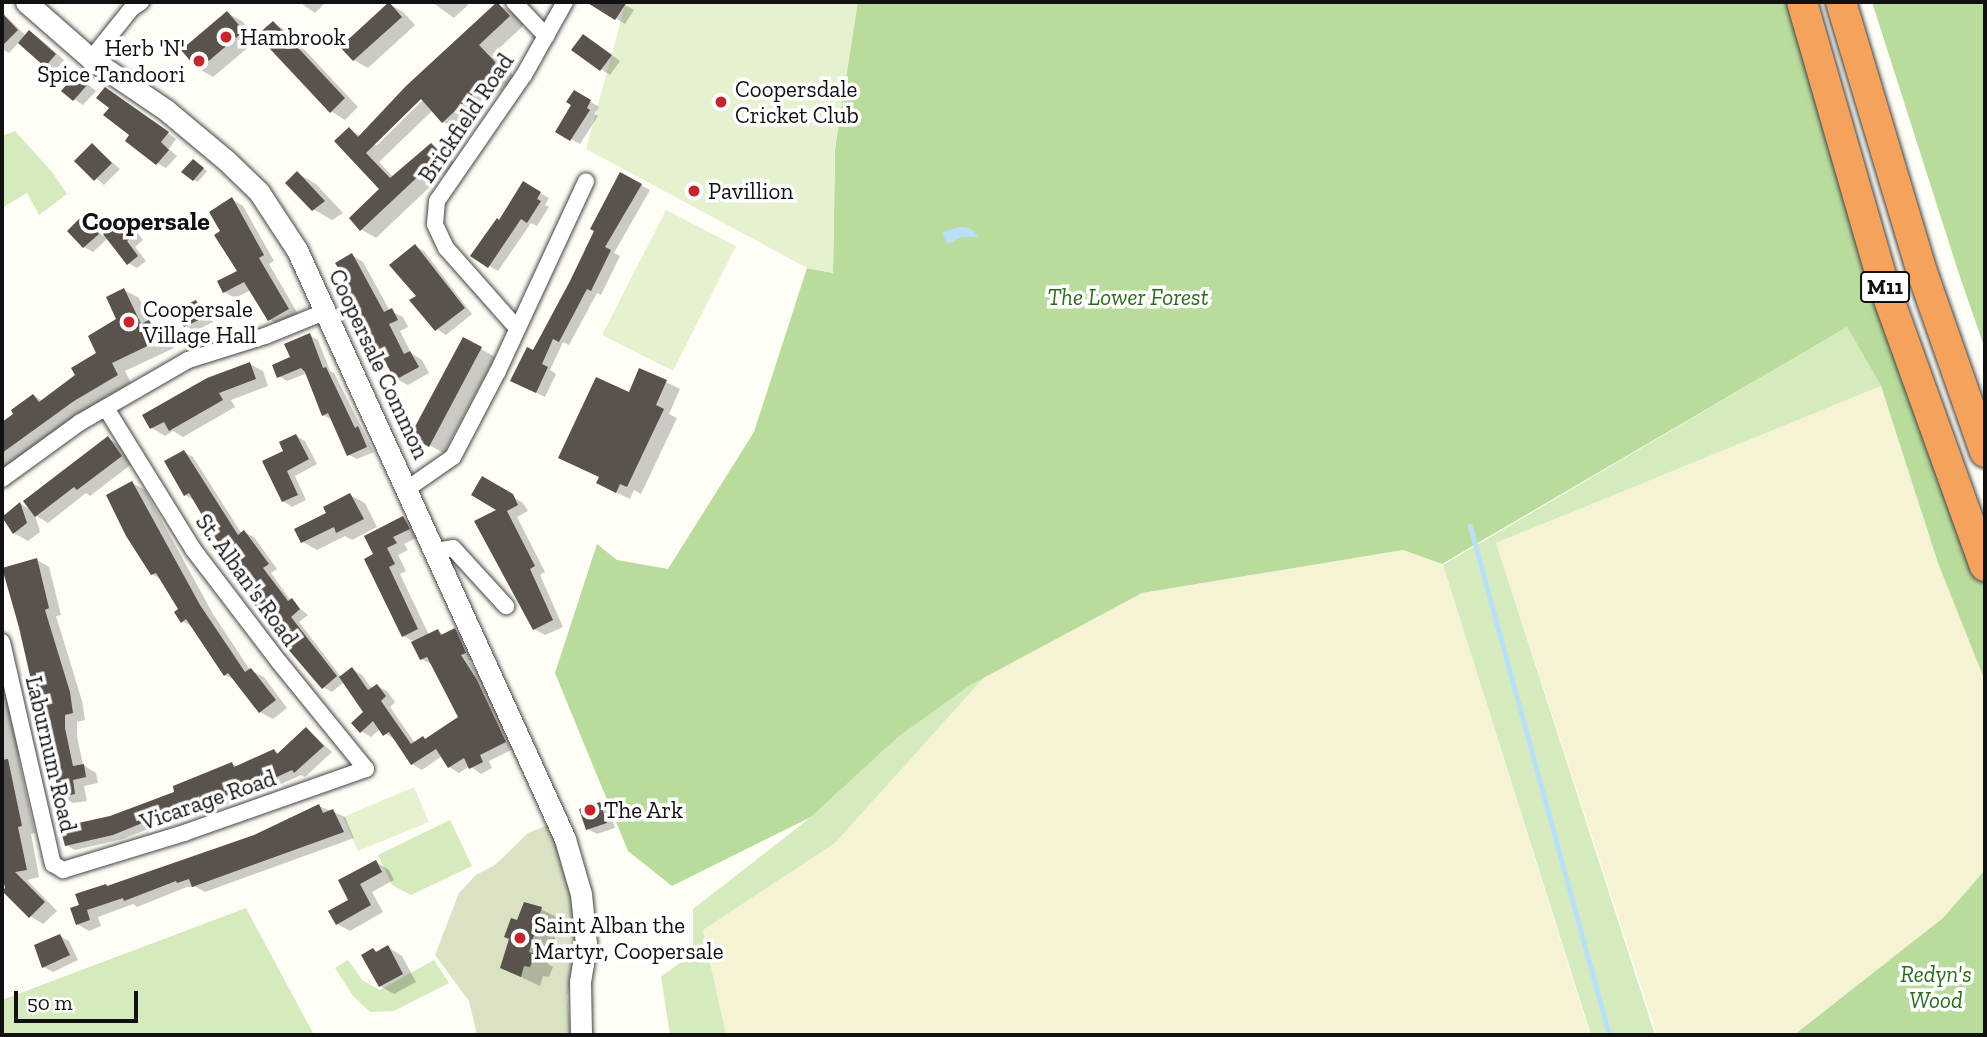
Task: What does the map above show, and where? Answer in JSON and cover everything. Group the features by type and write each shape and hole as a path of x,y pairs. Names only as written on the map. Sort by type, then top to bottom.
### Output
{"highway":[{"name":"M11","path":"1802,2 1883,283 1985,566"},
{"name":"M11","path":"1841,2 1920,269 1985,452"}],"street":[{"name":"Coopersale Common","path":"26,2 91,59 173,116 259,192 297,250 565,839 581,894 586,944 580,982 581,1035"},
{"path":"91,59 132,8 141,2"},
{"path":"514,2 545,36"},
{"name":"Brickfield Road","path":"516,327 446,248 435,225 437,201 467,154 492,125 565,2"},
{"path":"407,489 453,457 498,371 516,327 586,181"},
{"path":"2,479 106,408 188,360 327,311"},
{"name":"St. Alban's Road","path":"106,408 193,548 279,662 366,769"},
{"path":"436,551 453,548 506,606"},
{"name":"Laburnum Road","path":"2,642 53,864 63,870"},
{"name":"Vicarage Road","path":"63,870 184,833 366,769"}],"shaded area":[{"path":"1881,386 1938,563 1985,681 1985,870 1943,918 1794,1035 1657,1035 1496,543"},
{"path":"1403,550 1443,565 1590,1035 726,1035 703,930 835,843 989,672 1142,593"}],"green space":[{"name":"Coopersdale Cricket Club","path":"626,2 858,2 835,149 833,273 807,268 586,149"},
{"name":"The Lower Forest","path":"857,2 1799,2 1985,560 1985,681 1938,563 1881,386 1847,327 1442,564 1403,550 1142,593 972,684 898,737 811,817 672,886 628,851 555,673 597,544 617,560 668,569 754,432 807,268 833,273 835,149"},
{"path":"1872,2 1985,2 1985,349 1959,274"},
{"path":"15,131 52,172 67,194 39,215 27,193 2,208 2,136"},
{"path":"666,210 736,246 673,371 602,335"},
{"path":"1847,327 1881,386 1496,543 1655,1035 1591,1035 1443,565"},
{"path":"989,672 835,843 703,930 726,1035 670,1035 661,977 693,953 693,909 811,817 898,737"},
{"path":"414,787 429,822 358,851 343,817"},
{"path":"450,820 472,866 411,895 392,885 378,855"},
{"path":"550,824 564,854 580,945 567,996 571,1035 477,1035 469,1001 435,955 459,893 476,875 495,865 528,833"},
{"name":"Redyn's Wood","path":"1985,870 1985,1035 1794,1035 1943,918"},
{"path":"246,908 314,1035 2,1035 2,1000"},
{"path":"348,960 362,980 380,990 434,960 449,983 394,1011 370,1012 353,996 335,968"}],"water":[{"path":"960,227 970,228 979,237 962,237 947,244 942,232"}],"building":[{"path":"389,2 402,17 353,61 340,47"},
{"path":"497,2 510,16 479,45 501,68 442,123 421,99 366,153 390,178 431,143 442,154 360,231 349,218 379,189 334,141 349,127 358,137 406,86"},
{"path":"586,2 627,2 615,20"},
{"path":"227,11 244,31 198,70 181,50"},
{"path":"2,13 18,30 2,46"},
{"path":"273,21 345,98 330,113 257,35"},
{"path":"29,30 56,54 45,67 18,43"},
{"path":"583,34 612,55 600,71 571,50"},
{"path":"76,74 88,84 73,101 61,91"},
{"path":"105,87 169,132 161,142 169,150 156,165 125,141 129,135 103,115 109,108 96,98"},
{"path":"574,90 591,100 587,108 590,110 570,141 555,132 571,105 566,102"},
{"path":"92,143 112,163 94,181 74,161"},
{"path":"193,159 204,168 193,181 181,172"},
{"path":"297,171 325,201 312,211 285,183"},
{"path":"620,172 642,184 605,247 611,250 591,291 587,289 559,342 553,339 542,364 548,367 536,393 510,381 527,347 533,350 570,281 594,231 590,229"},
{"path":"523,181 541,192 537,199 541,201 527,223 521,219 488,268 470,256 497,218 499,220"},
{"path":"232,197 264,255 259,258 289,309 268,321 244,282 223,293 217,281 237,271 214,235 220,231 209,212"},
{"path":"82,216 99,234 83,248 67,231"},
{"path":"123,219 135,234 127,241 138,256 127,265 103,234"},
{"path":"415,244 465,308 435,331 409,300 416,296 389,265"},
{"path":"352,253 384,312 392,308 398,320 389,324 404,354 410,351 419,367 395,380 363,321 343,292 350,287 335,263"},
{"path":"124,288 141,324 149,320 160,340 112,363 118,375 74,401 2,453 2,422 13,414 11,410 33,394 39,402 75,375 71,368 96,353 88,336 116,319 106,297"},
{"path":"196,300 205,317 184,327 175,310"},
{"path":"310,333 323,368 326,367 367,447 347,456 328,413 322,416 305,372 301,368 277,378 272,365 290,357 284,344"},
{"path":"463,337 482,347 429,447 410,436"},
{"path":"250,362 256,379 219,393 223,400 169,431 164,422 150,429 142,415 207,378"},
{"path":"639,368 667,380 656,405 664,409 627,487 620,484 616,493 596,483 599,477 558,458 596,377 629,392"},
{"path":"296,434 309,459 287,471 298,495 282,502 262,461 283,451 279,442"},
{"path":"108,436 122,456 77,490 74,487 35,517 23,501"},
{"path":"184,450 238,535 244,530 269,564 263,568 288,601 292,598 300,609 291,617 337,676 322,689 264,621 266,619 240,587 243,585 189,493 184,496 164,461"},
{"path":"482,476 513,494 518,505 507,511 535,566 530,569 553,620 533,630 474,521 496,510 471,495"},
{"path":"132,481 200,605 245,672 251,668 276,700 259,713 228,673 224,676 186,619 181,623 174,612 178,609 156,573 151,575 126,536 106,495"},
{"path":"350,493 364,519 336,533 334,527 301,543 294,529 326,513 323,507"},
{"path":"20,502 27,523 13,534 2,517"},
{"path":"403,516 410,529 393,537 397,543 387,548 395,564 389,567 418,629 402,637 364,559 373,554 364,536"},
{"path":"37,558 49,608 45,610 70,692 73,713 65,715 65,728 73,766 84,764 86,777 73,780 75,794 59,797 48,740 42,729 19,627 2,568"},
{"path":"455,628 466,653 461,655 477,680 506,742 480,755 483,762 469,769 464,758 448,768 436,749 411,765 389,732 383,736 373,721 360,733 351,723 363,712 339,677 352,667 368,690 377,684 386,696 381,701 411,744 423,736 425,739 458,717 427,657 420,660 411,642 438,629 441,635"},
{"path":"306,727 324,746 294,773 292,770 249,790 247,787 202,806 157,820 157,817 113,835 65,846 60,827 110,816 174,792 173,786 232,762 234,767 274,749 277,754"},
{"path":"8,759 22,826 18,827 27,870 15,872 45,902 29,918 2,891 5,888 2,875 2,760"},
{"path":"600,802 607,823 586,830 579,809"},
{"path":"319,804 323,813 333,809 344,832 192,887 189,879 177,883 176,881 124,901 123,898 87,910 90,920 76,925 70,908 79,905 75,894 106,884 107,886 254,835"},
{"path":"376,860 382,872 360,884 371,905 336,925 328,911 348,900 338,880"},
{"name":"Saint Alban the Martyr, Coopersale","path":"524,902 542,907 529,952 535,954 530,967 524,966 521,977 500,968 509,939 504,937 511,918 517,920"},
{"path":"60,934 70,955 42,968 34,945"},
{"path":"388,945 403,974 379,987 361,955 373,948 376,952"}],"waterway":[{"path":"1470,526 1609,1035"}],"place":[{"name":"Hambrook","path":"226,37"},
{"name":"Herb 'N' Spice Tandoori","path":"199,61"},
{"name":"Coopersdale Cricket Club","path":"721,102"},
{"name":"Pavillion","path":"694,191"},
{"name":"Coopersale Village Hall","path":"129,322"},
{"name":"The Ark","path":"590,810"},
{"name":"Saint Alban the Martyr, Coopersale","path":"520,938"}],"district":[{"name":"Coopersale","path":"146,222"}]}
